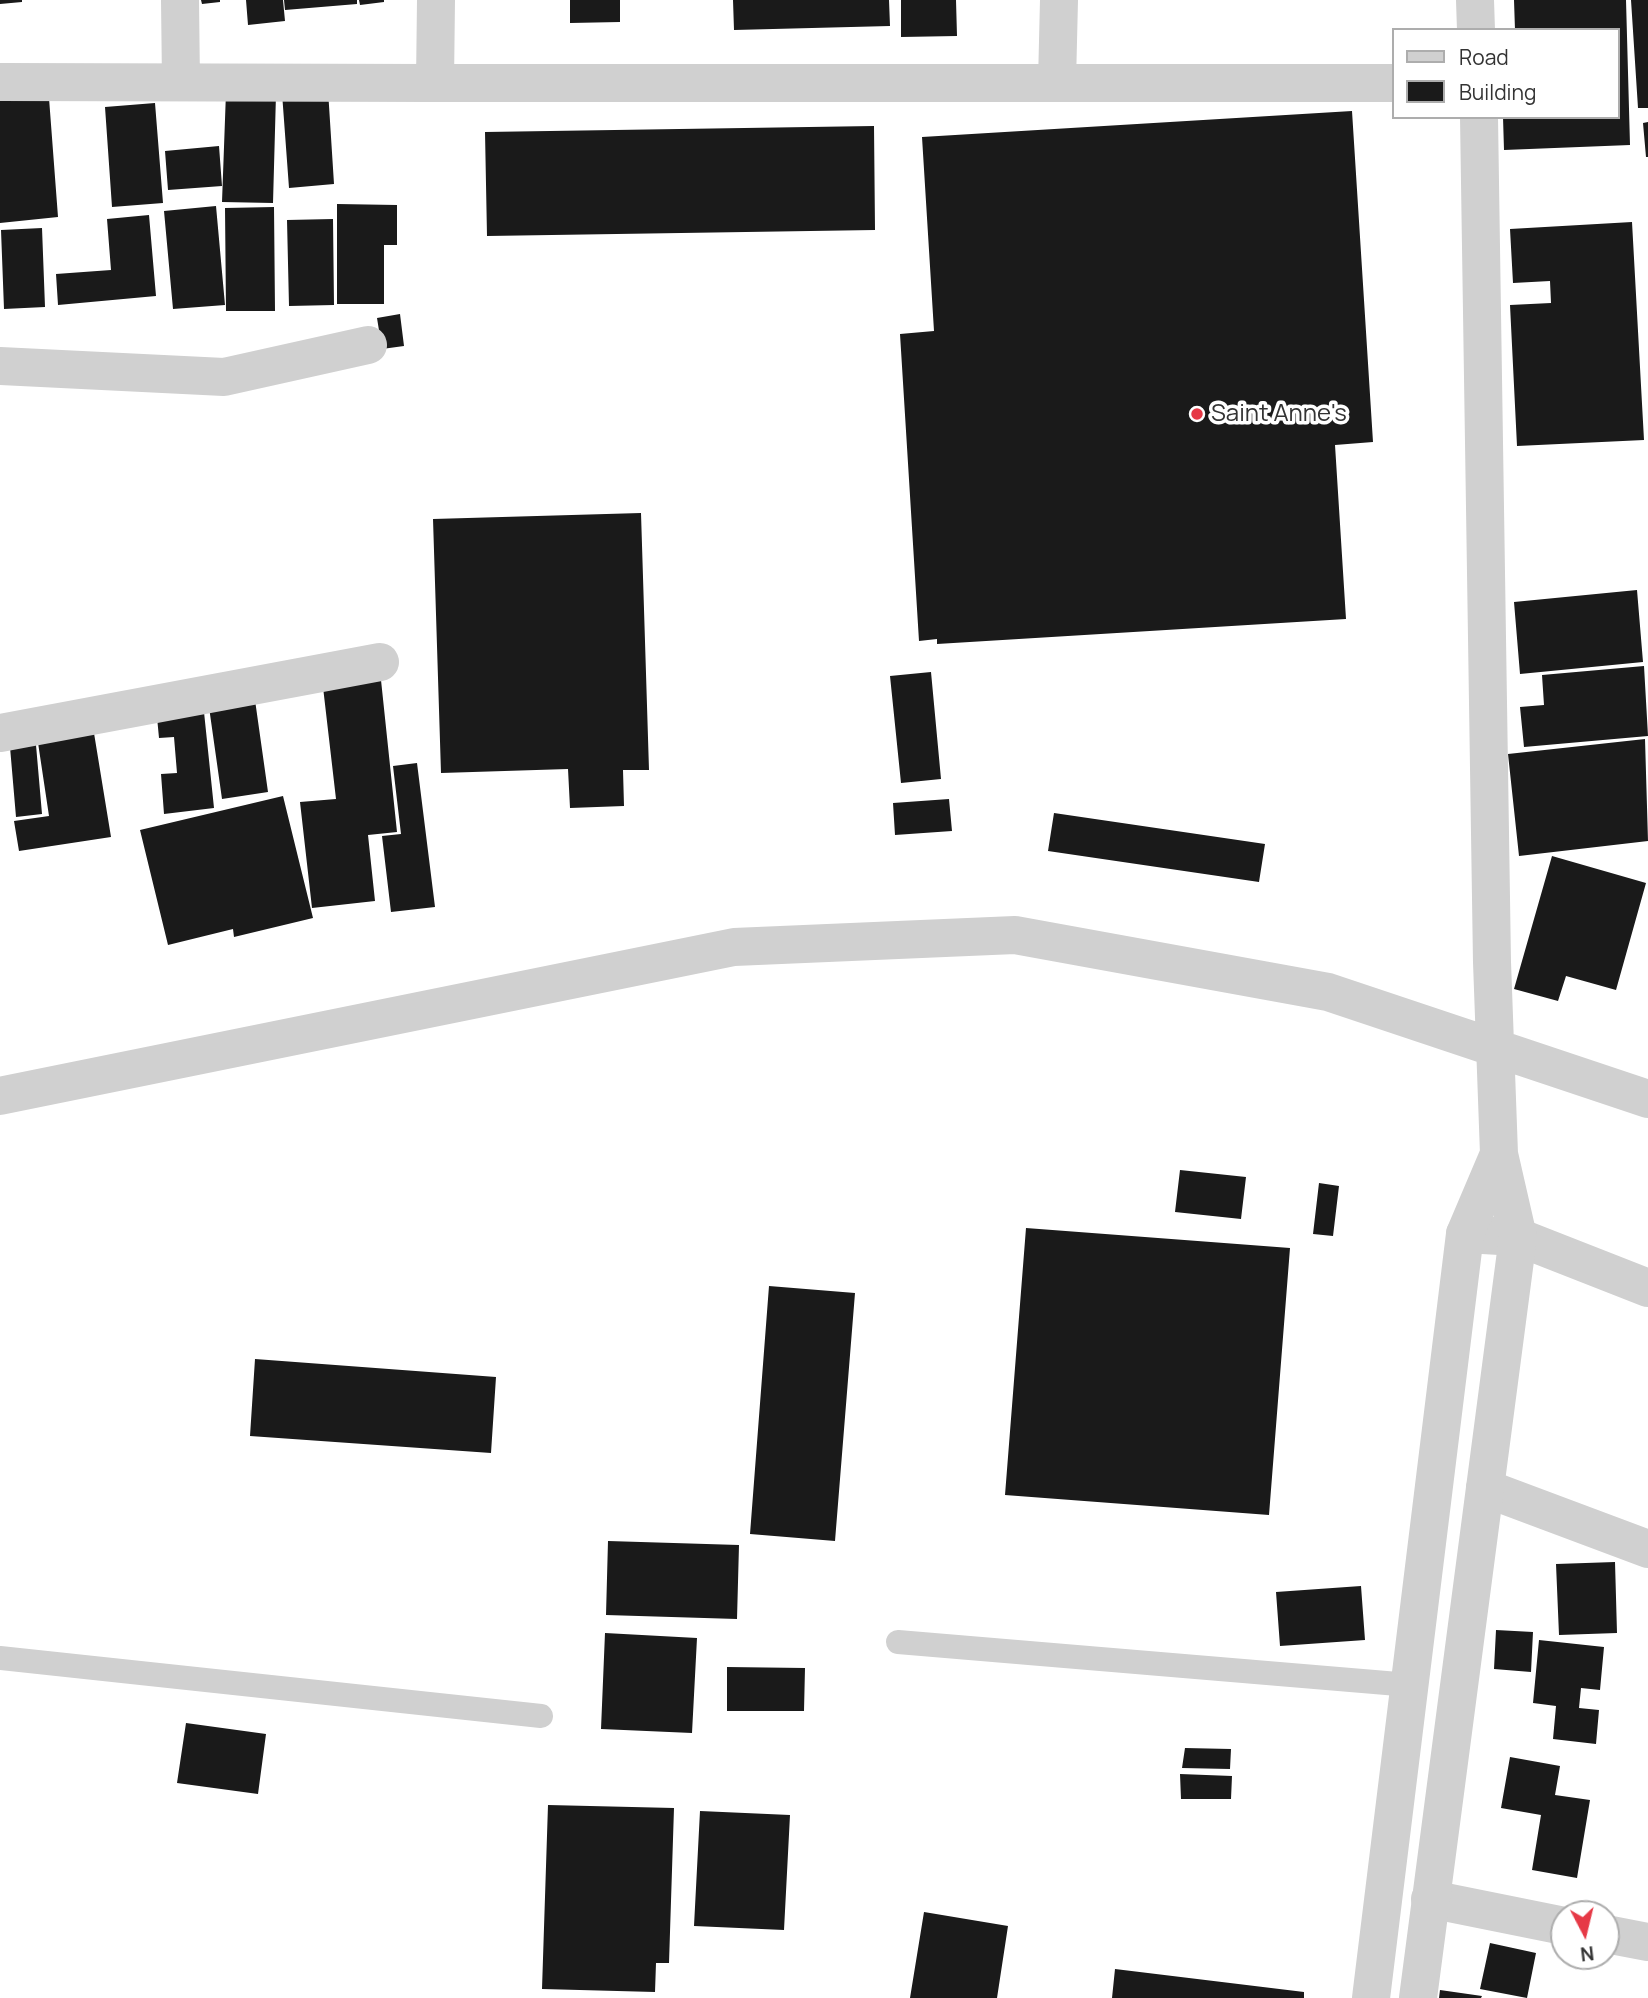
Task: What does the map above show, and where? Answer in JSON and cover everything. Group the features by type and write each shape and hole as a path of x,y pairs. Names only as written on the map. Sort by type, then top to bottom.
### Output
{"street":[{"path":"180,0 181,82"},
{"path":"435,83 436,0"},
{"path":"1057,83 1059,0"},
{"path":"1475,0 1476,28"},
{"path":"0,82 1392,83"},
{"path":"1418,1998 1518,1237 1499,1154 1492,962 1479,119"},
{"path":"0,366 224,377 368,345"},
{"path":"0,733 380,662"},
{"path":"0,1096 734,947 1016,935 1328,992 1648,1099"},
{"path":"1371,1998 1465,1234 1499,1154"},
{"path":"1465,1234 1518,1237 1648,1288"},
{"path":"1485,1488 1648,1549"},
{"path":"1430,1899 1550,1923"},
{"path":"1620,1937 1648,1942"}],"lane":[{"path":"898,1642 1410,1685"},
{"path":"0,1658 541,1716"}],"building":[{"path":"0,0 22,0 22,2 0,4"},
{"path":"201,0 220,0 220,2 202,4"},
{"path":"246,0 283,0 285,21 248,25"},
{"path":"284,0 357,0 357,4 285,10"},
{"path":"359,0 384,0 384,2 360,5"},
{"path":"570,0 620,0 620,22 570,23"},
{"path":"733,0 889,0 890,26 734,30"},
{"path":"901,0 956,0 957,36 901,37"},
{"path":"1514,0 1626,0 1630,145 1504,150 1503,119 1620,119 1620,28 1515,28"},
{"path":"1631,0 1648,0 1648,108 1638,108"},
{"path":"328,90 334,184 289,188 282,93"},
{"path":"226,92 276,94 273,203 222,202"},
{"path":"49,98 58,217 0,223 0,101"},
{"path":"155,103 163,203 112,207 105,107"},
{"name":"Saint Anne's","path":"1352,111 1373,442 1335,445 1346,619 937,644 937,639 919,641 900,334 934,331 922,137"},
{"path":"1648,122 1648,157 1646,157 1643,123"},
{"path":"874,126 875,230 487,236 485,132"},
{"path":"219,146 222,186 168,190 165,151"},
{"path":"337,204 397,205 397,245 384,245 384,304 337,304"},
{"path":"216,206 225,305 173,309 164,211"},
{"path":"274,207 275,311 226,311 225,208"},
{"path":"149,215 156,296 58,305 56,274 111,270 107,219"},
{"path":"333,219 334,305 289,306 287,220"},
{"path":"1632,222 1644,440 1517,446 1510,305 1551,303 1550,281 1513,283 1510,229"},
{"path":"42,228 45,307 4,309 1,230"},
{"path":"400,314 404,346 382,349 377,318"},
{"path":"641,513 649,770 623,770 624,806 570,808 568,769 441,773 433,519"},
{"path":"1637,590 1643,662 1520,674 1514,602"},
{"path":"1644,666 1648,736 1524,747 1520,707 1544,705 1542,675"},
{"path":"931,672 941,779 901,783 890,676"},
{"path":"381,680 397,832 368,835 375,901 312,908 300,802 336,799 323,687"},
{"path":"255,700 268,792 222,799 209,707"},
{"path":"204,712 214,808 164,814 161,774 177,773 174,737 159,738 157,717"},
{"path":"93,727 111,837 19,851 14,821 49,816 37,736"},
{"path":"1645,739 1648,841 1519,856 1508,754"},
{"path":"36,745 42,814 16,817 10,747"},
{"path":"417,763 435,907 391,912 382,836 401,834 393,766"},
{"path":"283,796 313,918 234,937 233,929 168,945 140,830"},
{"path":"949,799 952,831 895,835 893,803"},
{"path":"1054,813 1265,844 1259,882 1048,851"},
{"path":"1552,856 1646,883 1616,990 1566,976 1558,1001 1514,989"},
{"path":"1180,1170 1246,1177 1241,1219 1175,1212"},
{"path":"1319,1183 1339,1186 1333,1236 1313,1234"},
{"path":"1026,1228 1290,1248 1269,1515 1005,1495"},
{"path":"769,1286 855,1293 835,1541 750,1534"},
{"path":"255,1359 496,1377 491,1453 250,1436"},
{"path":"608,1541 739,1545 737,1619 606,1615"},
{"path":"1615,1562 1617,1633 1559,1635 1556,1564"},
{"path":"1361,1586 1365,1640 1280,1646 1276,1592"},
{"path":"1496,1630 1533,1632 1531,1672 1494,1669"},
{"path":"605,1633 697,1638 692,1733 601,1729"},
{"path":"1539,1640 1604,1647 1600,1690 1581,1688 1579,1708 1599,1710 1596,1744 1553,1739 1556,1706 1533,1703"},
{"path":"727,1667 805,1668 804,1711 727,1711"},
{"path":"186,1723 266,1734 258,1794 177,1783"},
{"path":"1185,1748 1231,1749 1230,1769 1182,1768"},
{"path":"1510,1757 1560,1766 1555,1795 1590,1800 1577,1878 1532,1870 1541,1815 1501,1808"},
{"path":"1180,1774 1232,1776 1231,1799 1181,1799"},
{"path":"548,1805 674,1808 669,1963 656,1963 655,1992 542,1989"},
{"path":"700,1811 790,1815 784,1930 694,1926"},
{"path":"924,1912 1008,1926 997,1998 910,1998"},
{"path":"1490,1943 1536,1953 1527,1998 1480,1989"},
{"path":"1115,1969 1304,1992 1304,1998 1112,1998"},
{"path":"1440,1990 1482,1996 1439,1998"}],"place":[{"name":"Saint Anne's","path":"1197,414"}]}
